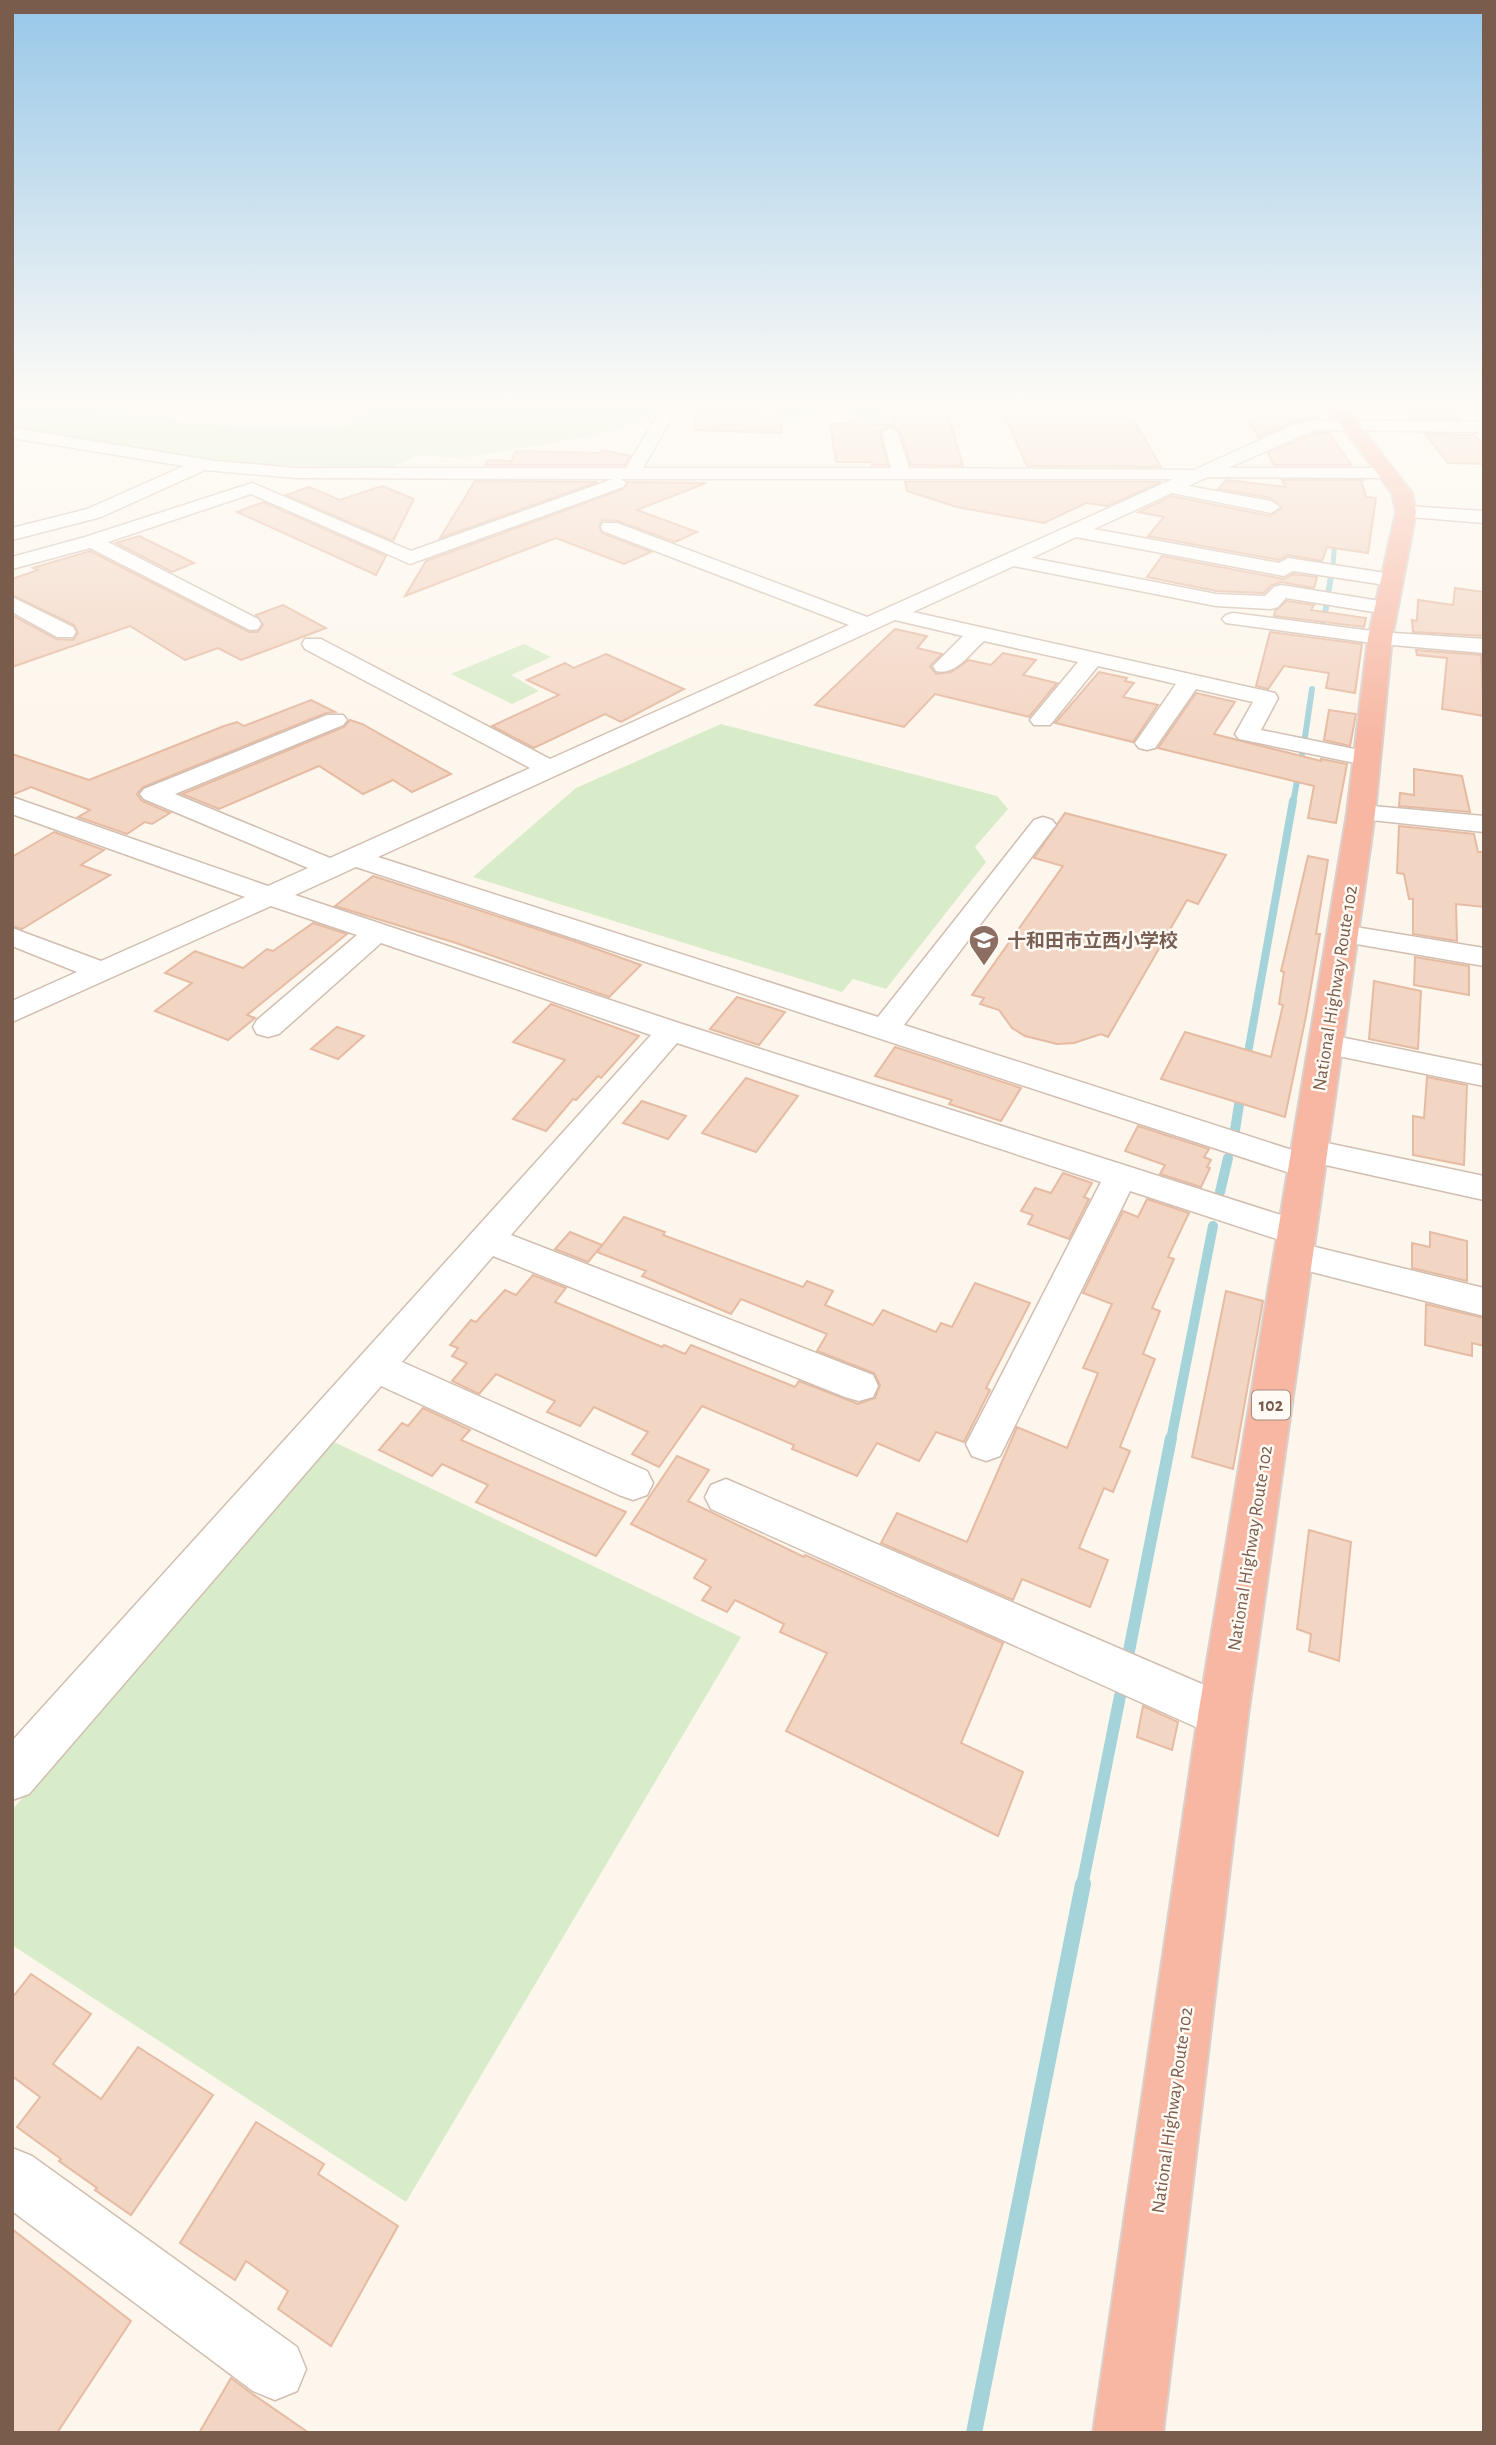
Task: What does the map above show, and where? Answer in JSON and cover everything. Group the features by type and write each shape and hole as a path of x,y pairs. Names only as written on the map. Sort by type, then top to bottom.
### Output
{"highway":[{"name":"National Highway Route 102","path":"1128,2433 1223,1716 1361,813 1365,758 1386,609 1406,513"}],"street":[{"path":"12,534 94,513"},
{"path":"12,563 92,541 176,513"},
{"path":"309,513 410,558 530,513"},
{"path":"12,1013 1111,513"},
{"path":"1423,513 1484,517"},
{"path":"610,527 865,624"},
{"path":"1072,531 1284,570 1288,564 1386,609 1484,646"},
{"path":"92,541 250,624"},
{"path":"1009,559 1216,600 1271,603 1281,591 1386,609"},
{"path":"1135,598 1255,623 1386,609"},
{"path":"12,603 65,632"},
{"path":"890,613 1267,698 1247,734 1365,758"},
{"path":"944,666 978,634"},
{"path":"313,644 548,768"},
{"path":"1042,720 1092,659"},
{"path":"1147,743 1191,681"},
{"path":"335,720 153,794 342,863 1307,1158 1484,1188"},
{"path":"12,805 671,1031 1121,1175 1295,1244 1484,1302"},
{"path":"1361,813 1484,824"},
{"path":"12,831 40,814"},
{"path":"885,1030 1043,824"},
{"path":"268,1027 377,932"},
{"path":"1343,934 1484,957"},
{"path":"12,936 102,972"},
{"path":"12,1777 671,1031"},
{"path":"1325,1044 1484,1076"},
{"path":"986,1444 1121,1175"},
{"path":"485,1239 859,1386"},
{"path":"374,1366 633,1483"},
{"path":"726,1497 1223,1716"},
{"path":"12,2176 275,2369"}],"green space":[{"path":"524,644 551,657 511,675 539,691 512,704 451,674"},
{"path":"721,724 997,796 1008,809 975,847 986,862 886,989 853,979 842,992 473,877 576,788"},
{"path":"330,1440 741,1637 406,2202 12,1945 12,1810"}],"building":[{"path":"239,513 288,513 386,556 376,575"},
{"path":"328,513 407,513 393,541"},
{"path":"455,513 510,513 440,538"},
{"path":"558,513 645,513 697,532 675,542 618,521 603,520 599,526 602,533 651,552 624,564 556,538 405,596 426,561"},
{"path":"990,513 1065,513 1044,523"},
{"path":"1144,513 1256,513 1270,516 1274,513 1374,513 1368,553 1327,547 1322,561 1288,555 1279,560 1148,536 1164,517"},
{"path":"139,536 194,563 172,572 116,543"},
{"path":"90,551 249,632 258,632 263,625 256,615 283,605 326,628 241,660 218,648 185,660 130,626 12,667 12,615 56,639 73,640 78,633 74,625 12,595 12,579 38,570 33,568"},
{"path":"1162,556 1284,579 1293,574 1317,577 1314,588 1281,582 1272,585 1264,593 1216,591 1147,577"},
{"path":"1455,588 1484,592 1484,636 1413,632 1412,620 1417,621 1418,600 1453,605"},
{"path":"1287,601 1314,605 1311,610 1366,618 1364,627 1274,616 1275,611"},
{"path":"895,629 927,636 917,648 942,654 930,666 936,674 951,672 969,660 991,665 1003,653 1036,660 1023,675 1057,683 1029,717 935,694 904,727 815,705"},
{"path":"1270,632 1362,644 1355,693 1326,688 1329,673 1284,666 1268,689 1256,686"},
{"path":"1416,650 1481,655 1484,716 1442,709 1447,658 1417,655"},
{"path":"606,654 684,689 621,722 605,714 534,748 492,726 559,695 527,680 565,663 574,668"},
{"path":"1099,672 1127,678 1125,681 1134,683 1123,697 1158,705 1133,742 1055,723"},
{"path":"1196,693 1235,702 1214,734 1321,761 1347,764 1336,823 1308,818 1314,786 1158,748"},
{"path":"311,700 335,712 326,713 143,787 137,794 142,801 170,813 152,824 145,822 127,834 78,817 90,810 31,787 12,795 12,754 89,780 224,726 237,722 244,726"},
{"path":"1329,710 1356,714 1350,746 1324,740"},
{"path":"350,720 362,724 451,774 412,792 393,780 363,794 319,766 219,809 182,794 344,727"},
{"path":"1414,769 1462,776 1470,812 1399,806 1400,793 1414,795"},
{"path":"1065,813 1226,855 1198,904 1187,900 1108,1037 1101,1034 1074,1043 1057,1044 1025,1036 1012,1028 999,1010 980,1004 984,998 972,995 1063,866 1034,858"},
{"path":"1399,826 1474,834 1478,852 1484,852 1484,907 1456,904 1457,941 1413,934 1413,899 1409,899 1404,874 1397,873"},
{"path":"54,832 104,850 81,865 110,875 22,929 12,926 12,857"},
{"path":"1308,856 1328,860 1316,934 1320,934 1285,1117 1161,1079 1185,1032 1271,1057 1283,1005 1279,1004 1284,972 1281,971"},
{"path":"373,876 641,965 609,997 456,943 335,906"},
{"path":"313,923 347,934 247,1015 255,1018 228,1040 155,1011 192,983 165,973 195,951 243,968 267,949 273,951"},
{"path":"1415,957 1469,966 1469,995 1414,985"},
{"path":"1374,981 1421,991 1418,1049 1369,1039"},
{"path":"737,997 785,1012 759,1045 710,1029"},
{"path":"551,1004 639,1036 601,1078 598,1076 576,1100 573,1099 546,1131 513,1119 565,1060 513,1042"},
{"path":"337,1027 364,1036 338,1059 311,1049"},
{"path":"895,1047 1021,1088 1001,1121 949,1104 952,1100 875,1076"},
{"path":"1427,1077 1467,1085 1464,1165 1413,1155 1413,1116 1424,1118"},
{"path":"746,1078 798,1096 756,1152 702,1133"},
{"path":"642,1101 686,1116 668,1139 623,1123"},
{"path":"1138,1126 1209,1149 1204,1157 1211,1160 1207,1167 1210,1168 1201,1187 1160,1174 1165,1165 1125,1151"},
{"path":"1063,1173 1092,1183 1084,1197 1089,1199 1069,1239 1028,1224 1033,1215 1021,1211 1035,1188 1051,1193"},
{"path":"1147,1199 1189,1213 1168,1257 1174,1259 1152,1308 1160,1311 1143,1354 1155,1359 1120,1447 1130,1451 1113,1492 1104,1488 1079,1548 1108,1560 1090,1607 1022,1579 1013,1600 881,1543 897,1513 967,1542 1017,1427 1067,1448 1098,1373 1083,1368 1112,1304 1083,1293 1123,1211 1138,1217"},
{"path":"624,1217 665,1232 663,1235 803,1287 807,1281 833,1291 825,1305 873,1325 883,1310 936,1332 941,1323 952,1327 975,1283 1030,1303 986,1388 990,1390 964,1442 936,1432 919,1461 877,1443 857,1476 792,1449 794,1445 702,1406 659,1467 632,1454 648,1432 594,1407 580,1426 547,1412 555,1401 496,1374 479,1394 452,1381 467,1363 452,1356 458,1348 450,1345 471,1320 476,1322 505,1290 516,1295 533,1275 566,1288 555,1302 662,1347 664,1345 685,1354 691,1345 795,1387 799,1381 858,1404 875,1398 880,1385 874,1373 817,1351 827,1334 741,1299 731,1314 642,1276 646,1271 597,1252"},
{"path":"570,1232 602,1245 588,1262 555,1249"},
{"path":"1430,1232 1467,1241 1467,1281 1412,1268 1412,1243 1430,1247"},
{"path":"1226,1291 1263,1301 1233,1469 1192,1457"},
{"path":"1426,1304 1484,1318 1484,1346 1472,1343 1472,1356 1425,1345"},
{"path":"423,1408 470,1430 461,1440 626,1512 596,1556 476,1502 488,1485 442,1464 432,1476 379,1450 402,1423 408,1426"},
{"path":"677,1456 709,1470 688,1501 804,1557 805,1555 1003,1643 961,1743 1023,1772 998,1836 786,1731 827,1653 780,1632 784,1624 735,1600 727,1612 702,1600 711,1587 694,1578 706,1560 631,1524"},
{"path":"1309,1530 1351,1542 1339,1661 1309,1651 1311,1634 1297,1629"},
{"path":"1143,1706 1178,1722 1172,1750 1137,1737"},
{"path":"31,1974 91,2014 53,2064 101,2099 138,2047 213,2095 131,2215 95,2190 97,2188 17,2127 40,2097 12,2076 12,1998"},
{"path":"256,2122 324,2164 318,2174 398,2226 331,2346 278,2309 288,2291 246,2261 235,2280 180,2243"},
{"path":"12,2229 131,2321 57,2433 12,2433"},
{"path":"231,2378 251,2393 309,2433 199,2433"}],"waterway":[{"path":"1333,566 1335,538"},
{"path":"1328,595 1331,576"},
{"path":"1323,622 1327,603"},
{"path":"1305,737 1312,689"},
{"path":"1293,803 1302,754"},
{"path":"1246,1064 1293,801"},
{"path":"1235,1130 1241,1092"},
{"path":"1220,1192 1228,1158"},
{"path":"1171,1440 1213,1226"},
{"path":"1128,1656 1171,1438"},
{"path":"1082,1886 1120,1696"},
{"path":"974,2433 1083,1884"}],"place":[{"name":"十和田市立西小学校","path":"984,967"}]}
